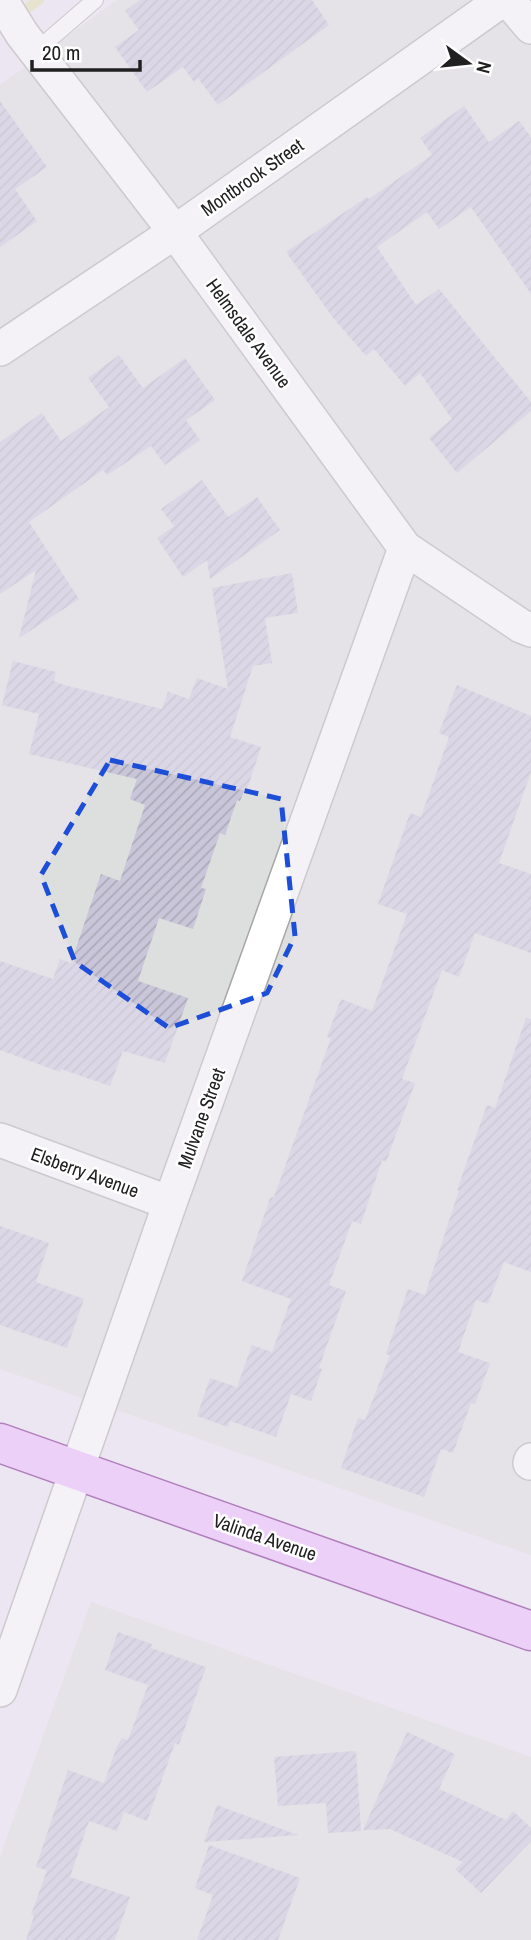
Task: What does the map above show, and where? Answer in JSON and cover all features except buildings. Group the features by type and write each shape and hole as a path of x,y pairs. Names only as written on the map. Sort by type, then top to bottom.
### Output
{"main road":[{"name":"Valinda Avenue","path":"0,1443 531,1631"}],"street":[{"name":"Montbrook Street","path":"0,349 175,232 502,0"},
{"path":"508,0 531,27"},
{"name":"Helmsdale Avenue","path":"1,1 29,42 175,232 405,548 521,626 531,630"},
{"name":"Mulvane Street","path":"0,1690 170,1203 405,548"},
{"name":"Elsberry Avenue","path":"0,1140 170,1203"}],"lane":[{"path":"29,42 94,0"}],"highlighted area":[{"path":"110,760 281,799 295,936 267,993 169,1028 75,962 41,875"}],"shaded area":[{"path":"117,0 531,0 531,1555 0,1369 0,85"},
{"path":"91,1602 531,1757 531,1940 0,1940 0,1857"}],"waterway":[{"path":"16,16 39,0"}]}
